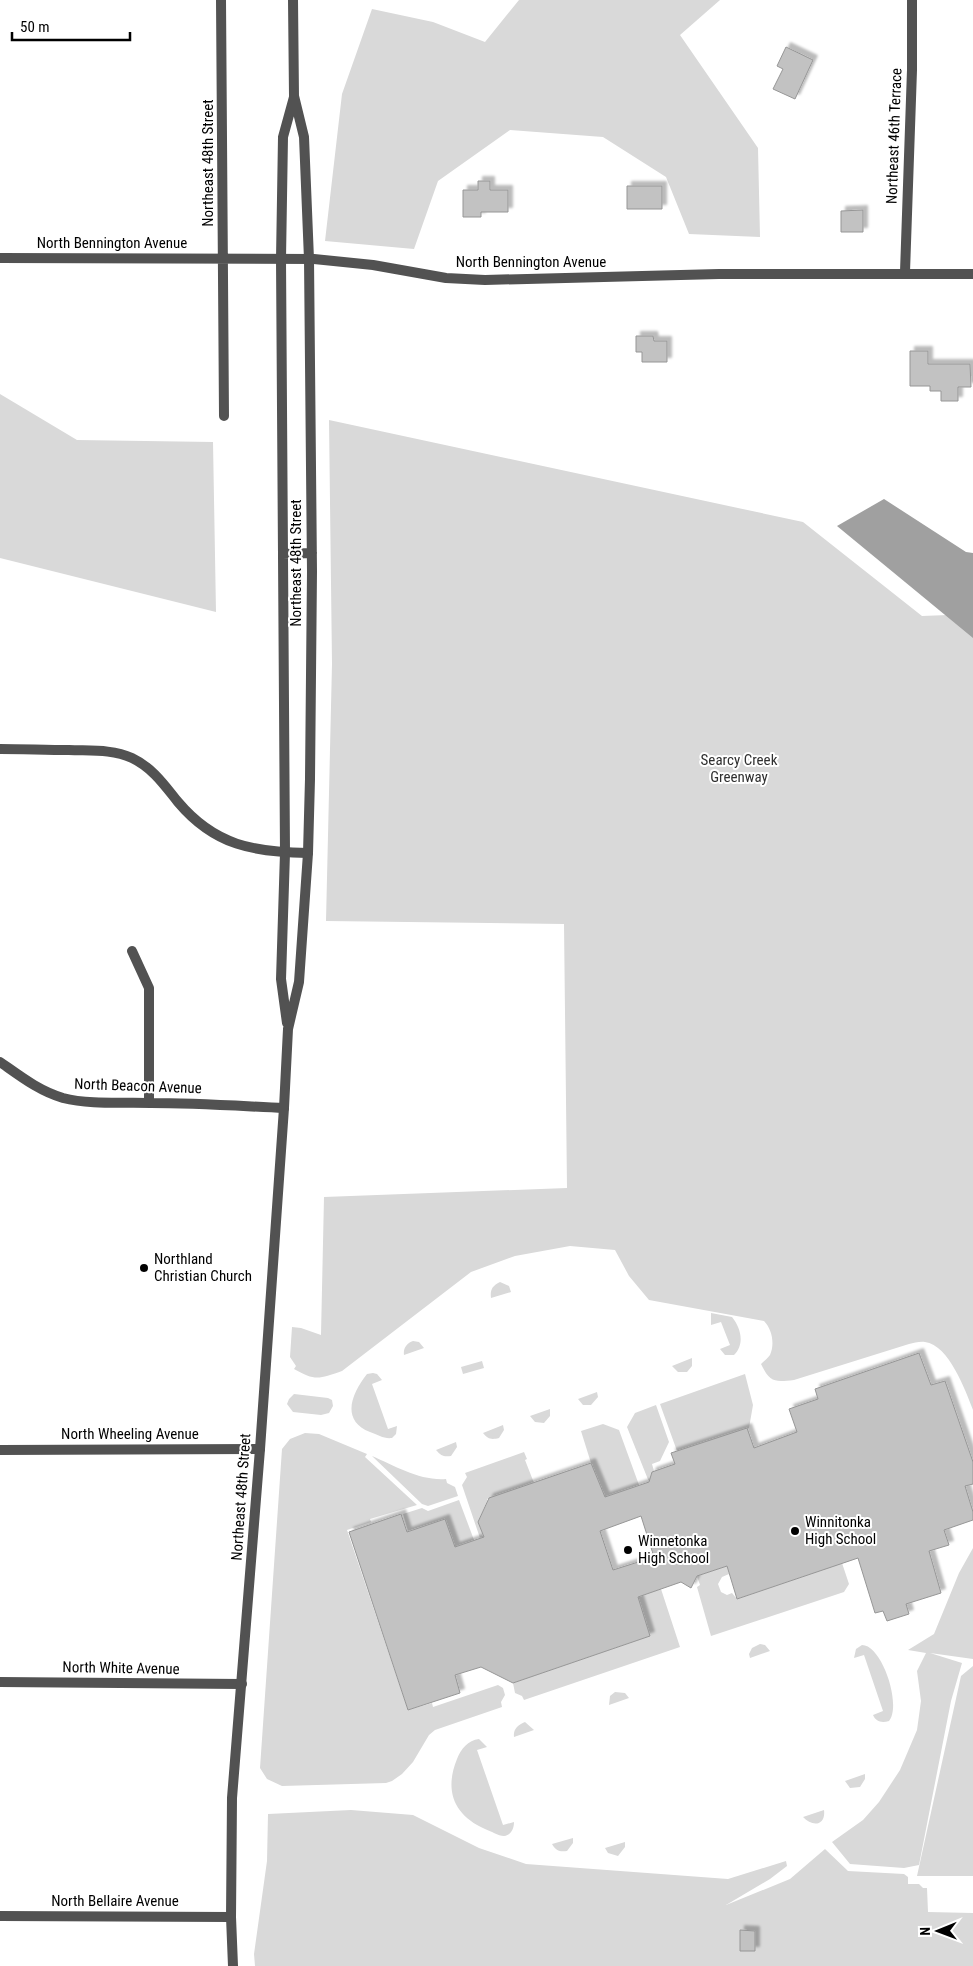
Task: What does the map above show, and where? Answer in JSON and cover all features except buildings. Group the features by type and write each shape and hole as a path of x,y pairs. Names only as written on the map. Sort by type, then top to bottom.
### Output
{"street":[{"name":"Northeast 48th Street","path":"221,0 224,416"},
{"name":"Northeast 48th Street","path":"233,1966 231,1917 232,1798 260,1449 288,1029 299,982 308,853 312,553 309,259 304,137 294,96 293,0"},
{"name":"Northeast 46th Terrace","path":"905,272 912,80 912,0"},
{"name":"Northeast 48th Street","path":"288,1029 281,979 284,852 281,259 283,137 294,96"},
{"name":"North Bennington Avenue","path":"0,258 309,259 373,265 446,278 485,280 719,274 905,272 973,274"},
{"path":"283,554 312,553"},
{"path":"0,749 103,751 124,755 151,770 184,809 215,836 255,850 308,853"},
{"path":"132,951 149,988 149,1102"},
{"name":"North Beacon Avenue","path":"0,1062 28,1082 65,1098 106,1103 149,1102 284,1108"},
{"name":"North Wheeling Avenue","path":"0,1450 260,1449"},
{"name":"North White Avenue","path":"0,1682 242,1684"},
{"name":"North Bellaire Avenue","path":"0,1916 231,1917"}],"green space":[{"path":"519,0 720,0 680,35 758,148 760,237 689,234 666,177 603,137 510,130 438,181 414,249 325,241 342,94 372,9 433,22 485,42"},
{"path":"0,394 77,440 213,442 216,612 0,558"},
{"name":"Searcy Creek Greenway","path":"329,420 803,522 922,616 973,614 973,1410 961,1380 949,1360 934,1345 925,1342 909,1344 794,1380 774,1380 767,1375 761,1364 772,1351 771,1332 764,1321 649,1300 629,1276 615,1250 570,1246 515,1256 471,1272 342,1371 317,1378 307,1376 294,1369 296,1366 290,1357 292,1327 321,1335 324,1197 567,1188 564,924 326,921 332,664"},
{"path":"500,1282 509,1286 511,1292 491,1298 492,1288"},
{"path":"711,1313 732,1317 735,1321 741,1341 734,1355 725,1355 720,1349 730,1345 721,1322 711,1325"},
{"path":"413,1341 419,1342 424,1348 404,1355 406,1346"},
{"path":"692,1358 692,1366 687,1372 678,1372 672,1366"},
{"path":"482,1361 484,1368 463,1374 461,1367"},
{"path":"367,1374 377,1374 382,1380 372,1384 388,1429 397,1426 396,1434 392,1438 386,1438 361,1427 355,1421 352,1413 353,1398 357,1389"},
{"path":"745,1374 753,1405 749,1428 677,1451 660,1404"},
{"path":"597,1392 598,1397 591,1405 583,1405 578,1399"},
{"path":"294,1394 328,1398 332,1400 333,1406 329,1413 321,1415 293,1412 287,1404"},
{"path":"656,1405 669,1442 660,1461 652,1464 654,1471 649,1482 627,1427 635,1413"},
{"path":"550,1409 550,1416 544,1423 535,1422 530,1416"},
{"path":"603,1424 619,1430 639,1485 605,1497 591,1463 581,1431"},
{"path":"503,1425 504,1430 499,1438 486,1437 483,1433"},
{"path":"305,1433 319,1434 367,1454 365,1457 417,1505 370,1519 371,1522 347,1530 408,1710 432,1703 433,1707 498,1685 503,1688 505,1695 501,1702 502,1707 435,1730 429,1735 413,1762 402,1774 386,1783 282,1786 267,1779 260,1768 282,1449 290,1439"},
{"path":"456,1442 457,1447 451,1456 443,1456 436,1450"},
{"path":"524,1452 527,1459 525,1460 534,1483 487,1499 478,1522 484,1537 480,1538 462,1485 467,1477 465,1473"},
{"path":"372,1456 417,1475 427,1478 446,1479 447,1483 455,1487 458,1496 428,1506 422,1504"},
{"path":"459,1500 474,1540 455,1547 445,1519 408,1531 403,1514 422,1508 428,1511"},
{"path":"973,1548 973,1659 930,1653 962,1663 951,1701 919,1865 904,1868 850,1864 832,1842 863,1820 879,1802 900,1770 917,1730 921,1701 917,1671 926,1653 908,1650 934,1634 959,1573"},
{"path":"842,1563 849,1584 844,1592 711,1636 697,1587 700,1585 697,1576 727,1566 729,1574 722,1577 718,1584 721,1592 727,1595 732,1593 737,1599"},
{"path":"661,1589 680,1647 524,1700 522,1696 515,1693 513,1683 650,1636 638,1597"},
{"path":"760,1644 765,1645 770,1651 750,1658 749,1654 752,1648"},
{"path":"862,1645 869,1648 876,1655 888,1677 893,1702 889,1721 879,1721 873,1715 883,1711 864,1655 854,1658 856,1649"},
{"path":"973,1666 973,1876 917,1876 961,1676"},
{"path":"615,1692 625,1693 629,1698 609,1705 610,1696"},
{"path":"525,1722 534,1730 514,1737 516,1728"},
{"path":"479,1739 487,1747 477,1750 503,1825 514,1822 512,1831 504,1836 474,1823 466,1817 454,1801 452,1781 457,1759 465,1746 471,1741"},
{"path":"865,1774 865,1779 860,1787 850,1788 845,1781"},
{"path":"351,1810 413,1815 479,1848 526,1864 728,1879 786,1861 787,1866 770,1879 726,1905 790,1879 825,1849 848,1871 904,1874 908,1877 908,1884 919,1884 923,1888 927,1888 928,1912 973,1913 973,1966 255,1966 254,1954 267,1861 268,1814"},
{"path":"824,1810 823,1819 818,1823 810,1822 803,1817"},
{"path":"573,1838 573,1843 567,1851 558,1850 552,1844"},
{"path":"625,1842 625,1847 618,1856 608,1853 605,1848"}],"shaded area":[{"path":"884,499 966,552 973,553 973,638 837,526"}],"place":[{"name":"Northland Christian Church","path":"144,1268"},
{"name":"Winnitonka High School","path":"795,1531"},
{"name":"Winnetonka High School","path":"628,1550"}]}
